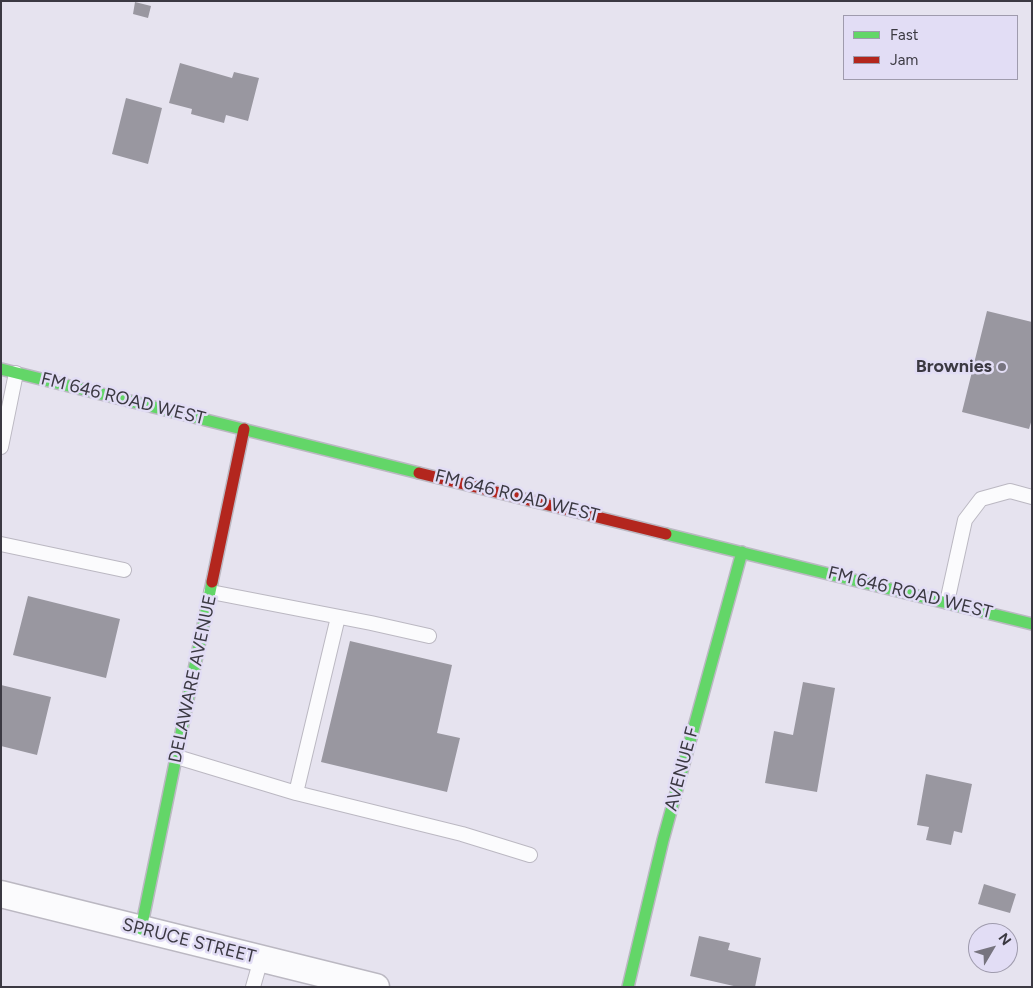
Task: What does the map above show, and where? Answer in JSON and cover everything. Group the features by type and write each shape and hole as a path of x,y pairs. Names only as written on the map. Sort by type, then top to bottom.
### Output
{"main road":[{"name":"FM 646 ROAD WEST","path":"1,369 1032,624"},
{"name":"DELAWARE AVENUE","path":"141,929 244,429"},
{"name":"AVENUE F","path":"628,987 662,840 742,552"}],"street":[{"name":"SPRUCE STREET","path":"1,894 376,987"}],"lane":[{"path":"1,447 16,373"},
{"path":"947,602 965,520 981,498 1010,491 1032,497"},
{"path":"1,544 124,570"},
{"path":"211,592 429,636"},
{"path":"296,793 338,617"},
{"path":"177,757 296,793 462,834 530,855"},
{"path":"253,987 261,958"}],"building":[{"path":"135,2 151,6 148,18 133,14"},
{"path":"180,63 232,78 234,72 259,78 248,121 226,115 224,123 191,114 192,109 169,103"},
{"path":"126,98 162,108 148,164 112,154"},
{"name":"Brownies","path":"987,311 1032,322 1032,419 1029,429 962,412"},
{"path":"28,596 120,619 106,678 13,655"},
{"path":"350,641 452,665 437,733 460,738 447,792 321,762"},
{"path":"803,682 835,688 817,792 765,783 774,731 793,735"},
{"path":"1,685 51,697 37,755 1,746"},
{"path":"926,774 972,784 962,833 954,831 951,845 926,840 929,827 917,825"},
{"path":"984,884 1016,894 1010,913 978,904"},
{"path":"699,936 730,943 728,950 761,958 755,987 738,987 690,976"}],"traffic: fast":[{"path":"1,369 419,473"},
{"path":"666,534 1032,624"},
{"path":"628,987 663,840 742,552"},
{"path":"141,929 212,582"}],"traffic: jam":[{"path":"212,582 244,429"},
{"path":"419,473 666,534"}],"place":[{"name":"Brownies","path":"1002,367"}]}
